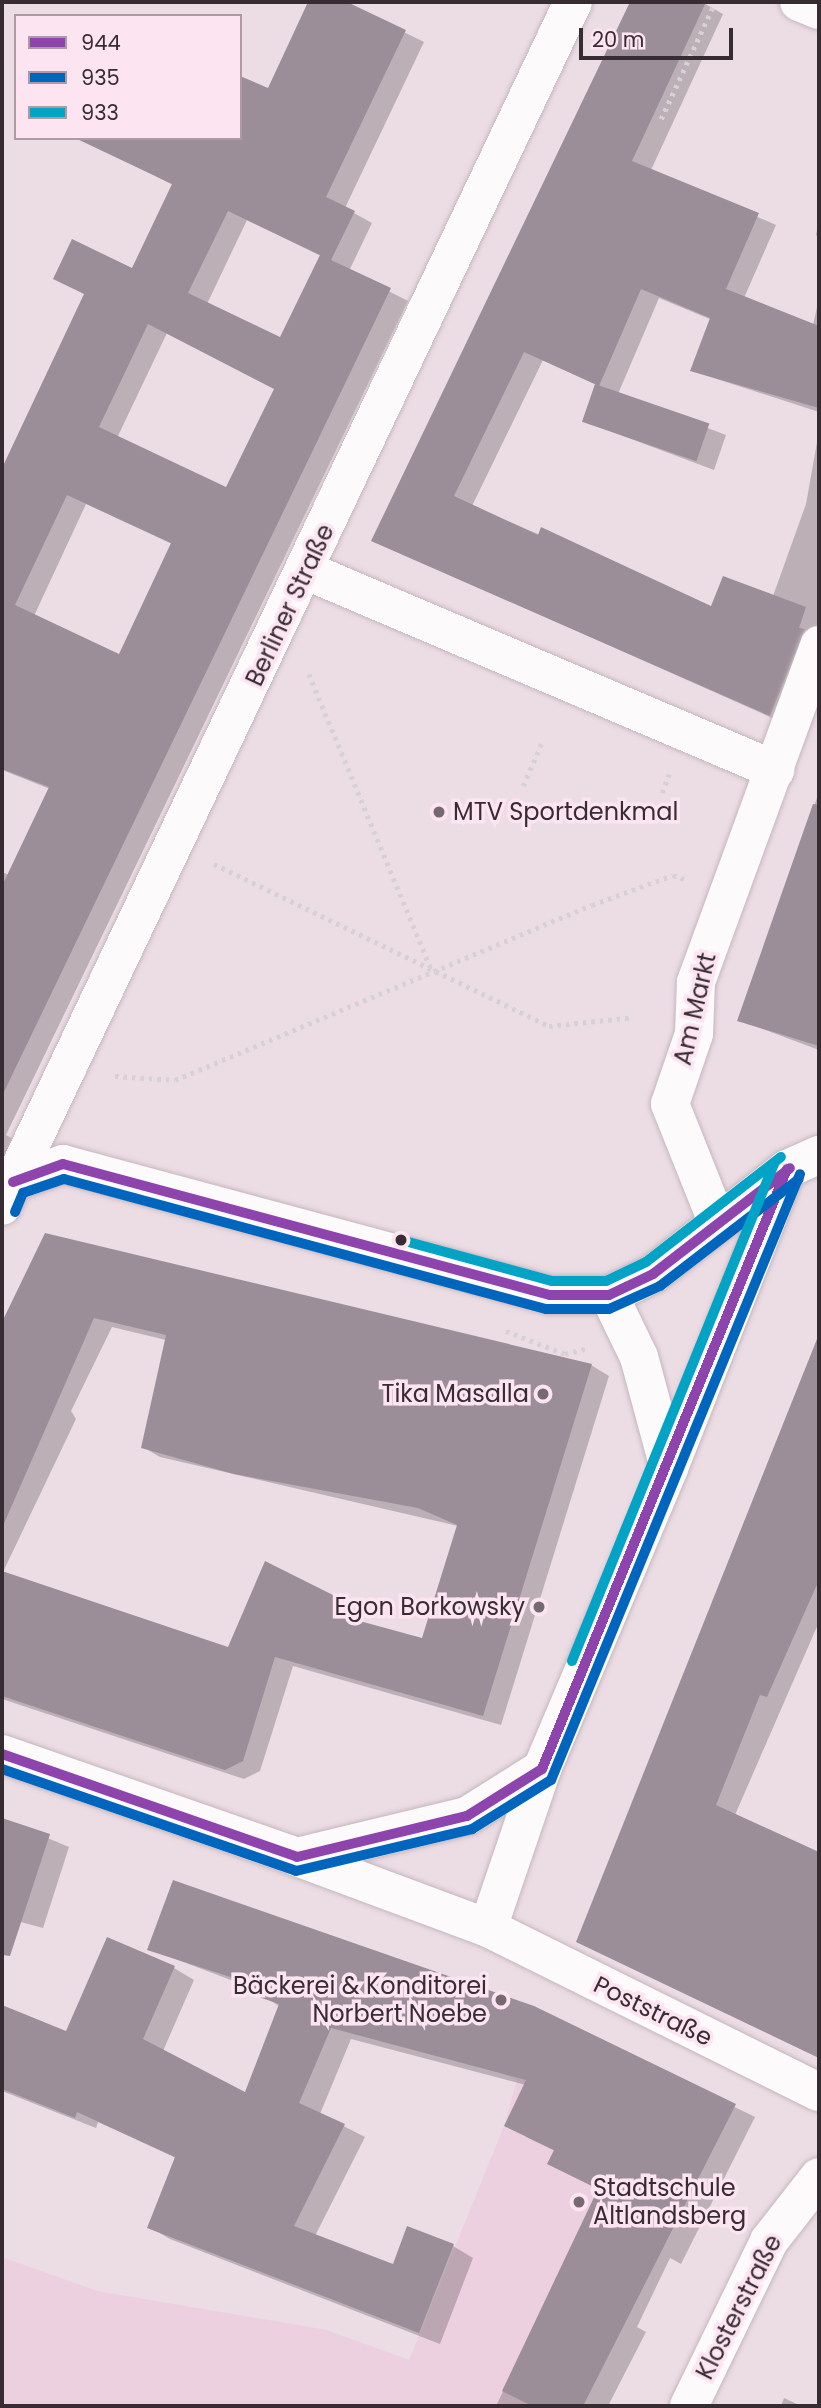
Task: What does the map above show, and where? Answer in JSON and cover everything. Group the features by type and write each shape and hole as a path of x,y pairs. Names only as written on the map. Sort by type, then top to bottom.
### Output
{"street":[{"name":"Berliner Straße","path":"7,1194 307,571 573,2"},
{"path":"799,2 819,10"},
{"path":"307,571 775,770"},
{"name":"Am Markt","path":"716,1219 670,1104 694,1034 696,982 819,645"},
{"path":"7,1194 63,1164 550,1295 609,1295 653,1274 716,1219 803,1162"},
{"path":"488,1928 542,1769 669,1468 803,1162"},
{"path":"609,1295 639,1357 669,1468"},
{"name":"Poststraße","path":"2,1754 297,1857 488,1928 819,2092"},
{"path":"297,1857 467,1816 542,1769"},
{"name":"Klosterstraße","path":"689,2406 769,2241 819,2178"}],"path":[{"path":"661,119 715,2"},
{"path":"309,674 432,971"},
{"path":"523,786 542,742"},
{"path":"175,845 549,1026 634,1017"},
{"path":"110,1076 175,1080 432,971 673,875 687,880"},
{"path":"509,1337 565,1354 589,1348"}],"shaded area":[{"name":"Stadtschule Altlandsberg","path":"533,2006 736,2104 583,2406 2,2406 2,2257 97,2291 327,2330 409,2360 504,2126 517,2080 501,2073"}],"building":[{"path":"308,2 347,2 406,30 326,197 355,211 331,260 391,288 2,1096 2,886 49,787 2,769 2,468 84,294 53,279 72,239 132,268 172,184 79,140 242,140 242,77 268,88","holes":["228,211 320,255 280,337 188,293","148,324 274,389 226,487 99,427","67,495 171,543 119,654 15,605"]},
{"path":"630,2 706,2 632,161 759,213 726,289 819,326 819,408 690,371 710,318 641,289 599,386 524,352 454,496 538,535 541,527 711,606 723,576 806,607 799,628 805,629 770,716 371,541"},
{"path":"595,384 709,423 696,461 582,422"},
{"path":"813,804 819,805 819,1046 737,1021"},
{"path":"45,1233 592,1364 483,1716 275,1657 243,1761 225,1770 2,1696 2,1571 228,1647 265,1561 341,1599 334,1614 422,1638 457,1525 418,1508 234,1474 141,1448 166,1335 94,1318 2,1528 2,1322"},
{"path":"817,1339 819,1580 767,1697 760,1695 716,1805 819,1852 819,2058 576,1942"},
{"path":"2,1818 50,1834 10,1956 2,1955"},
{"path":"173,1880 534,2006 736,2104 583,2406 532,2406 502,2391 598,2189 547,2164 554,2150 504,2126 526,2080 331,2028 299,2103 345,2124 294,2226 393,2264 407,2226 454,2244 419,2333 147,2228 175,2157 77,2112 75,2118 2,2089 2,2005 66,2031 107,1937 175,1966 143,2039 245,2092 279,2004 248,1993 252,1984 147,1950"}],"transit line":[{"name":"933","path":"401,1240 552,1281 606,1281 646,1262 781,1157"},
{"name":"944","path":"13,1182 63,1164 550,1295 609,1295 653,1274 790,1168"},
{"name":"933","path":"572,1661 774,1164"},
{"name":"944","path":"2,1754 297,1857 467,1816 542,1769 787,1169"},
{"name":"935","path":"2,1769 296,1871 472,1829 551,1780 800,1174"},
{"name":"935","path":"15,1212 23,1193 64,1179 546,1309 609,1309 660,1286 799,1179"}],"place":[{"name":"MTV Sportdenkmal","path":"439,812"},
{"name":"Tika Masalla","path":"543,1394"},
{"name":"Egon Borkowsky","path":"539,1607"},
{"name":"Bäckerei & Konditorei Norbert Noebe","path":"501,2000"},
{"name":"Stadtschule Altlandsberg","path":"579,2202"}]}
